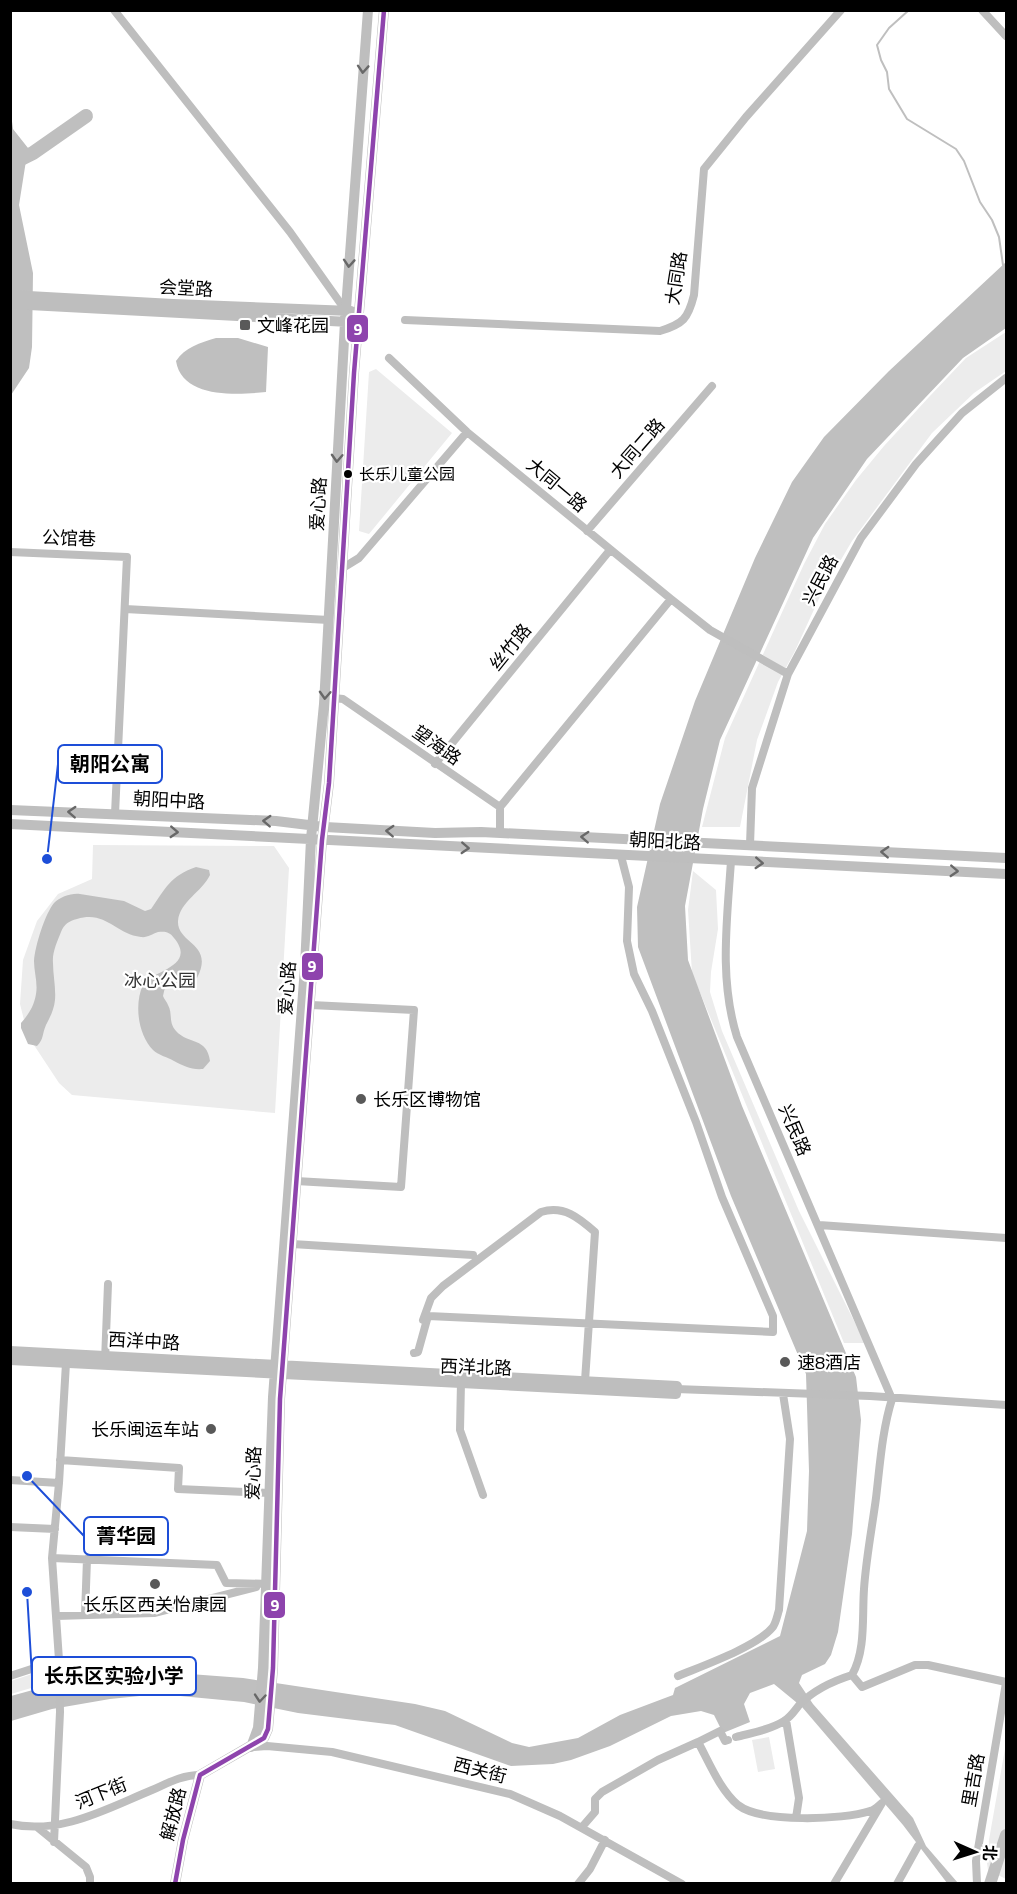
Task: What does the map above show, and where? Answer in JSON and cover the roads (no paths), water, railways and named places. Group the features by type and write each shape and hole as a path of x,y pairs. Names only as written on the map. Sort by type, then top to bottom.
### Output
{"highway":[{"path":"990,1884 1006,1835"}],"main road":[{"name":"爱心路","path":"251,1747 263,1729 268,1668 279,1370 292,1244 311,1005 317,840 313,826 324,704 345,316 368,10"},
{"name":"爱心路","path":"270,1584 269,1493 305,967 317,840 325,827 359,317 384,10"},
{"name":"会堂路","path":"10,295 58,302"},
{"name":"会堂路","path":"10,304 58,302 359,317"},
{"name":"朝阳中路","path":"10,810 276,821 325,827"},
{"path":"150,816 150,830"},
{"name":"朝阳中路","path":"10,824 211,832 317,840"},
{"name":"朝阳北路","path":"325,827 435,833 500,833 1006,858"},
{"name":"朝阳北路","path":"317,840 1006,874"},
{"name":"西洋中路","path":"10,1351 105,1360 279,1370"},
{"name":"西洋中路","path":"10,1360 66,1363 105,1360"},
{"name":"西洋北路","path":"279,1370 585,1381 676,1390"},
{"name":"西洋北路","path":"279,1370 405,1381 676,1390"},
{"name":"解放路","path":"175,1884 183,1840 200,1775 251,1747"}],"street":[{"path":"114,10 290,232 345,316"},
{"name":"大同路","path":"405,320 660,331 677,326 689,314 693,295 704,169 746,117 841,10"},
{"path":"982,10 1006,36"},
{"name":"大同一路","path":"389,358 467,432 710,630 788,674"},
{"name":"兴民路","path":"750,845 753,788 788,674 861,538 916,464 962,413 1006,378"},
{"name":"大同二路","path":"587,531 712,386"},
{"path":"341,569 359,558 467,432"},
{"name":"丝竹路","path":"435,764 610,550"},
{"name":"公馆巷","path":"10,552 127,557 124,609"},
{"path":"500,833 500,807 671,599"},
{"path":"115,814 124,609 329,620"},
{"name":"望海路","path":"334,698 343,699 500,807"},
{"path":"414,1353 418,1352 428,1316 773,1332 773,1316 722,1197 696,1122 652,1011 634,974 627,941 629,887 621,856"},
{"name":"兴民路","path":"731,861 724,954 730,1013 737,1037 892,1399"},
{"path":"296,1181 402,1187 414,1010 311,1005"},
{"path":"410,1373 431,1298 443,1286 541,1212 551,1209 568,1212 595,1232 585,1381"},
{"path":"819,1225 1006,1238"},
{"path":"292,1244 473,1255"},
{"path":"105,1360 108,1284"},
{"path":"54,1842 60,1712 52,1558 66,1363"},
{"path":"461,1382 460,1430 483,1495"},
{"name":"西洋北路","path":"676,1390 870,1396 892,1399"},
{"path":"678,1676 741,1648 774,1627 779,1610 790,1439 783,1394"},
{"path":"582,1827 595,1812 595,1799 602,1792 658,1760 720,1731 725,1742 776,1725 786,1720 813,1694 837,1679 852,1675 858,1665 861,1650 864,1587 887,1416 892,1399 1006,1405"},
{"path":"60,1460 179,1468 178,1489 269,1493"},
{"path":"10,1480 59,1483"},
{"path":"10,1527 55,1529"},
{"path":"52,1558 217,1565 226,1583 270,1584"},
{"path":"85,1615 87,1559"},
{"path":"56,1616 154,1613 270,1584"},
{"path":"10,1676 59,1659"},
{"path":"852,1675 862,1687 915,1665 928,1665 1006,1683"},
{"name":"里吉路","path":"977,1884 976,1860 1006,1683"},
{"path":"786,1720 799,1798 796,1818"},
{"path":"698,1742 727,1792 739,1806 758,1813 824,1819 872,1811 882,1803 834,1884"},
{"name":"西关街","path":"251,1747 267,1746 332,1752 510,1794 582,1827 682,1884"},
{"name":"河下街","path":"10,1824 54,1827 82,1819 181,1777 200,1775"},
{"path":"37,1827 86,1867 90,1884"},
{"path":"578,1884 590,1869 605,1840"},
{"path":"897,1884 918,1846"}],"waterway":[{"path":"909,10 889,28 877,45 887,72 889,89 907,119 956,149 964,161 980,202 992,220 999,237 1003,265 1006,270"},
{"path":"13,163 33,153 86,116"}],"place":[{"name":"文峰花园","path":"245,325"},
{"name":"长乐儿童公园","path":"348,474"},
{"name":"朝阳公寓","path":"47,859"},
{"name":"长乐区博物馆","path":"361,1099"},
{"name":"速8酒店","path":"785,1362"},
{"name":"长乐闽运车站","path":"211,1429"},
{"name":"菁华园","path":"27,1476"},
{"name":"长乐区西关怡康园","path":"155,1584"},
{"name":"长乐区实验小学","path":"27,1592"}],"park label":[{"name":"冰心公园","path":"160,980"}]}
